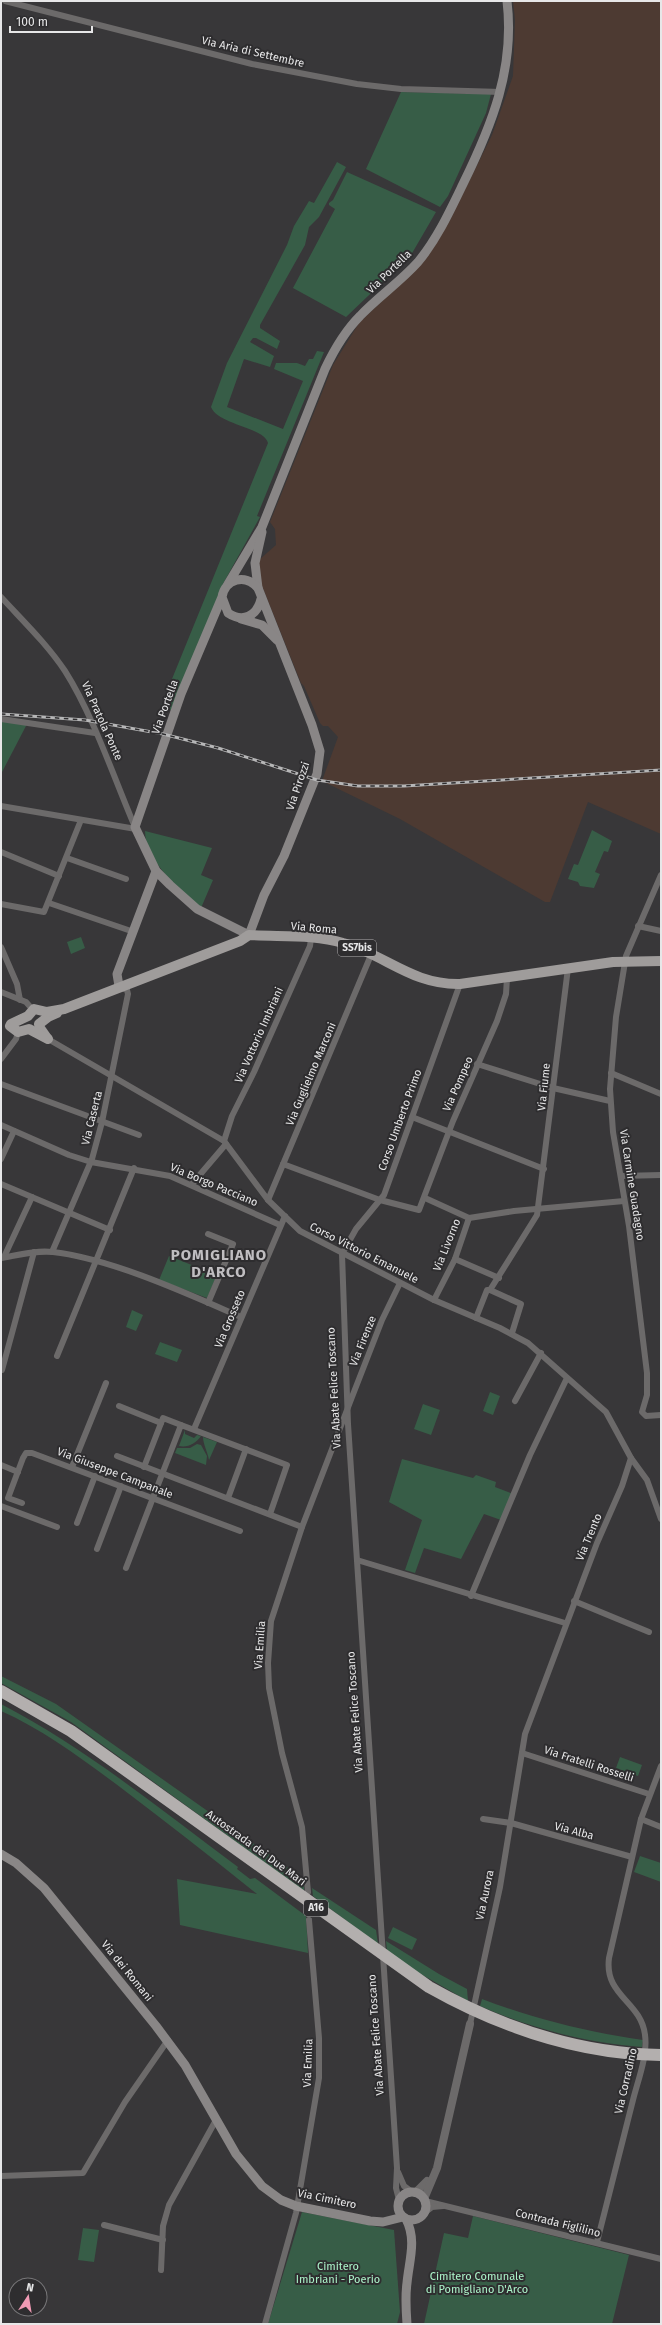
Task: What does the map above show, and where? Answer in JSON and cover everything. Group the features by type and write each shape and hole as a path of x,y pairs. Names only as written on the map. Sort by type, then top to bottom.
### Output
{"highway":[{"name":"Autostrada dei Due Mari","path":"1,1691 71,1731 404,1971 448,1998 482,2014 538,2035 596,2049 661,2055"},
{"name":"Autostrada dei Due Mari","path":"1,1700 42,1721 79,1745 375,1959 438,2001 479,2021 536,2042 595,2056 661,2063"}],"main road":[{"name":"Via Portella","path":"136,828 175,712 222,598 228,584 262,527 331,356 352,324 410,271 438,233 468,175 494,114 501,92 509,48 507,1"},
{"name":"Via Portella","path":"262,527 255,564 258,588 261,599 276,632 278,641"},
{"path":"228,584 241,579 252,583 258,588"},
{"path":"222,598 224,608 228,613 262,625 278,641"},
{"path":"240,618 252,616 256,612 261,599"},
{"name":"Via Pirozzi","path":"249,935 264,895 284,856 317,774 320,757 314,730 278,641"},
{"name":"Via Pratola Ponte","path":"136,828 156,871 197,909 249,935"},
{"path":"119,986 117,974 156,871"},
{"path":"48,1039 40,1028 40,1024 48,1017 64,1008 240,941 249,935"},
{"name":"Via Roma","path":"249,935 311,938 345,943 423,979 442,984 460,984 568,968 625,962 661,962"},
{"path":"48,1039 29,1029 9,1029 13,1021 28,1016 37,1008 47,1012 64,1008"},
{"name":"Via dei Romani","path":"1,1854 16,1863 44,1888 168,2040 185,2065 216,2120"},
{"name":"Via Cimitero","path":"216,2120 236,2154 262,2186 281,2200 296,2206 377,2221"},
{"path":"377,2221 390,2216 398,2203 407,2193 414,2192 424,2200 412,2248 406,2284 407,2324"},
{"path":"398,2203 410,2226 412,2248"},
{"path":"377,2221 421,2215"}],"street":[{"name":"Via Aria di Settembre","path":"5,1 252,64 357,84 401,89 501,92"},
{"name":"Via Pratola Ponte","path":"1,597 47,647 65,672 96,733 136,828"},
{"path":"1,719 96,733"},
{"path":"1,806 136,828"},
{"path":"1,904 44,912 49,903 81,820"},
{"path":"1,852 59,876"},
{"path":"67,858 126,880"},
{"name":"Via Carmine Guadagno","path":"661,875 638,926 625,962 616,1017 610,1101 647,1373 647,1395 642,1412 646,1416 661,1415"},
{"path":"49,903 134,932"},
{"path":"638,926 661,931"},
{"name":"Via Vottorio Imbriani","path":"225,1142 232,1116 254,1072 310,946 311,938"},
{"path":"1,947 17,984 20,1000"},
{"name":"Via Guglielmo Marconi","path":"268,1200 371,955"},
{"name":"Via Fiume","path":"476,1318 487,1290 490,1290 499,1278 537,1215 544,1169 568,968"},
{"name":"Via Pompeo","path":"425,1198 449,1132 477,1064 497,1021 506,994 507,978"},
{"name":"Corso Umberto Primo","path":"342,1254 356,1229 384,1195 460,984"},
{"name":"Via Caserta","path":"52,1252 91,1162 102,1122 128,994 127,990 119,986"},
{"path":"1,992 26,1002 33,1010"},
{"path":"1,1059 14,1041 9,1029"},
{"name":"Corso Vittorio Emanuele","path":"48,1039 225,1142 268,1200 300,1231 342,1254 434,1300 512,1333 541,1354 606,1412 631,1458 647,1480 661,1519"},
{"path":"477,1064 554,1088 610,1101"},
{"path":"611,1073 661,1094"},
{"path":"1,1084 139,1135"},
{"path":"412,1117 544,1169"},
{"name":"Via Borgo Pacciano","path":"1,1125 68,1155 91,1162 134,1168 170,1176 192,1184 209,1195 280,1225"},
{"path":"1,1159 14,1131"},
{"path":"192,1184 225,1142"},
{"path":"283,1164 380,1200 417,1210 425,1198 469,1218"},
{"path":"57,1356 110,1230 134,1168"},
{"path":"621,1176 661,1174"},
{"path":"1,1184 110,1230"},
{"path":"2,1258 32,1198"},
{"name":"Via Livorno","path":"434,1300 455,1259 469,1218 538,1209 624,1201"},
{"name":"Via Grosseto","path":"194,1429 284,1216"},
{"path":"208,1234 233,1244 208,1303"},
{"path":"2,1258 34,1252 52,1252 97,1261 241,1317"},
{"path":"2,1370 34,1252"},
{"name":"Via Abate Felice Toscano","path":"342,1254 348,1408 398,2203"},
{"path":"455,1259 499,1278"},
{"name":"Via Firenze","path":"348,1408 382,1320 400,1283"},
{"path":"490,1290 521,1304 512,1333"},
{"path":"515,1401 541,1354"},
{"path":"471,1596 530,1455 567,1378"},
{"path":"72,1467 106,1383"},
{"path":"119,1406 161,1423"},
{"name":"Via Emilia","path":"308,1892 302,1828 273,1712 268,1663 269,1636 274,1606 302,1527 348,1408"},
{"path":"144,1467 163,1418 194,1429 287,1466 270,1514"},
{"path":"126,1568 182,1425"},
{"path":"228,1498 246,1449"},
{"name":"Via Giuseppe Campanale","path":"3,1507 26,1453 32,1452 240,1531"},
{"path":"117,1456 302,1527"},
{"name":"Via Trento","path":"565,1623 622,1486 631,1458"},
{"path":"1,1465 18,1472"},
{"path":"77,1523 95,1476"},
{"path":"97,1549 121,1486"},
{"path":"8,1498 22,1503"},
{"path":"3,1507 57,1527"},
{"path":"357,1560 471,1596 565,1623"},
{"path":"574,1601 648,1632"},
{"name":"Via Aurora","path":"424,2200 427,2188 437,2168 500,1887 527,1726 565,1623"},
{"name":"Via Fratelli Rosselli","path":"522,1753 650,1794"},
{"name":"Via Corradino","path":"597,2242 641,2068 646,2036 639,2017 610,1981 607,1967 641,1818 661,1766"},
{"path":"641,1818 661,1826"},
{"name":"Via Alba","path":"483,1819 510,1823 632,1857"},
{"name":"Via Emilia","path":"265,2324 289,2243 315,2106 320,2061 309,1920"},
{"path":"1,2176 83,2173 125,2102 168,2040"},
{"path":"161,2270 163,2226 169,2205 216,2120"},
{"name":"Via Abate Felice Toscano","path":"397,2168 401,2182 414,2192"},
{"name":"Via Aurora","path":"414,2192 433,2174"},
{"path":"427,2188 431,2198 436,2202"},
{"name":"Contrada Figlilino","path":"424,2200 661,2259"},
{"name":"Contrada Figlilino","path":"421,2215 432,2207 451,2206"},
{"path":"104,2226 163,2240"}],"shaded area":[{"path":"513,1 661,1 661,834 588,802 550,902 545,902 400,819 322,781 338,737 328,726 323,726 320,723 304,686 301,683 260,581 259,560 276,545 275,529 270,522 333,365 359,323 425,260 449,222 492,135 513,76 515,20"}],"green space":[{"path":"401,92 491,94 486,113 448,196 440,207 366,169"},
{"path":"337,162 346,167 319,217 309,227 305,245 260,325 260,328 280,341 277,349 256,338 253,338 250,342 274,356 270,367 244,359 227,407 283,429 303,381 274,369 276,363 297,363 305,366 309,359 313,359 317,351 324,352 257,516 260,517 224,582 171,710 161,706 268,443 265,438 258,433 222,418 215,413 211,407 227,363 287,245 294,226 309,201 314,203"},
{"path":"347,172 436,212 411,255 346,317 293,288 335,209 329,205 329,203 333,200"},
{"path":"1,720 27,724 1,774"},
{"path":"592,830 612,841 608,852 604,851 595,872 600,874 594,888 580,886 578,882 568,879 574,864 578,865"},
{"path":"145,831 212,848 201,875 213,880 201,908 174,884 157,864 147,842"},
{"path":"81,937 85,948 71,954 67,942"},
{"path":"169,1256 217,1275 207,1298 159,1280"},
{"path":"132,1310 143,1315 136,1331 126,1327"},
{"path":"160,1342 182,1350 177,1362 155,1354"},
{"path":"490,1392 500,1396 493,1415 483,1411"},
{"path":"423,1404 440,1410 431,1435 414,1429"},
{"path":"185,1430 185,1434 194,1438 197,1435 201,1436 192,1444 179,1446"},
{"path":"203,1437 217,1442 209,1460 204,1443"},
{"path":"197,1444 201,1445 207,1456 206,1465 175,1453 177,1448 190,1448"},
{"path":"402,1459 473,1478 476,1475 496,1482 495,1487 513,1494 501,1520 484,1514 461,1559 424,1548 415,1573 405,1570 422,1520 389,1502"},
{"path":"1,1676 56,1704 304,1879 304,1891 71,1722 1,1683"},
{"path":"1,1704 32,1721 93,1760 152,1802 238,1867 237,1869 250,1879 255,1878 306,1916 308,1953 180,1925 177,1879 257,1894 116,1784 46,1735 1,1711"},
{"path":"620,1757 642,1765 638,1776 616,1768"},
{"path":"640,1856 661,1863 661,1882 634,1872"},
{"path":"312,1888 376,1930 378,1944 313,1896"},
{"path":"393,1927 417,1939 412,1950 388,1938"},
{"path":"386,1941 439,1974 467,1989 468,2001 419,1973 387,1951"},
{"path":"482,1999 522,2013 561,2024 643,2040 642,2047 600,2042 539,2028 480,2006"},
{"name":"Cimitero Imbriani - Poerio","path":"302,2212 394,2230 400,2312 397,2324 268,2324"},
{"name":"Cimitero Comunale di Pomigliano D'Arco","path":"473,2216 629,2255 612,2324 424,2324 444,2233 468,2238"},
{"path":"83,2228 99,2230 94,2262 78,2260"}],"tunnel":[{"path":"309,1900 309,1920"}],"railway":[{"path":"1,714 85,720 163,734 218,748 317,780 358,786 404,786 661,770"}],"district":[{"name":"POMIGLIANO D'ARCO","path":"219,1264"}]}
